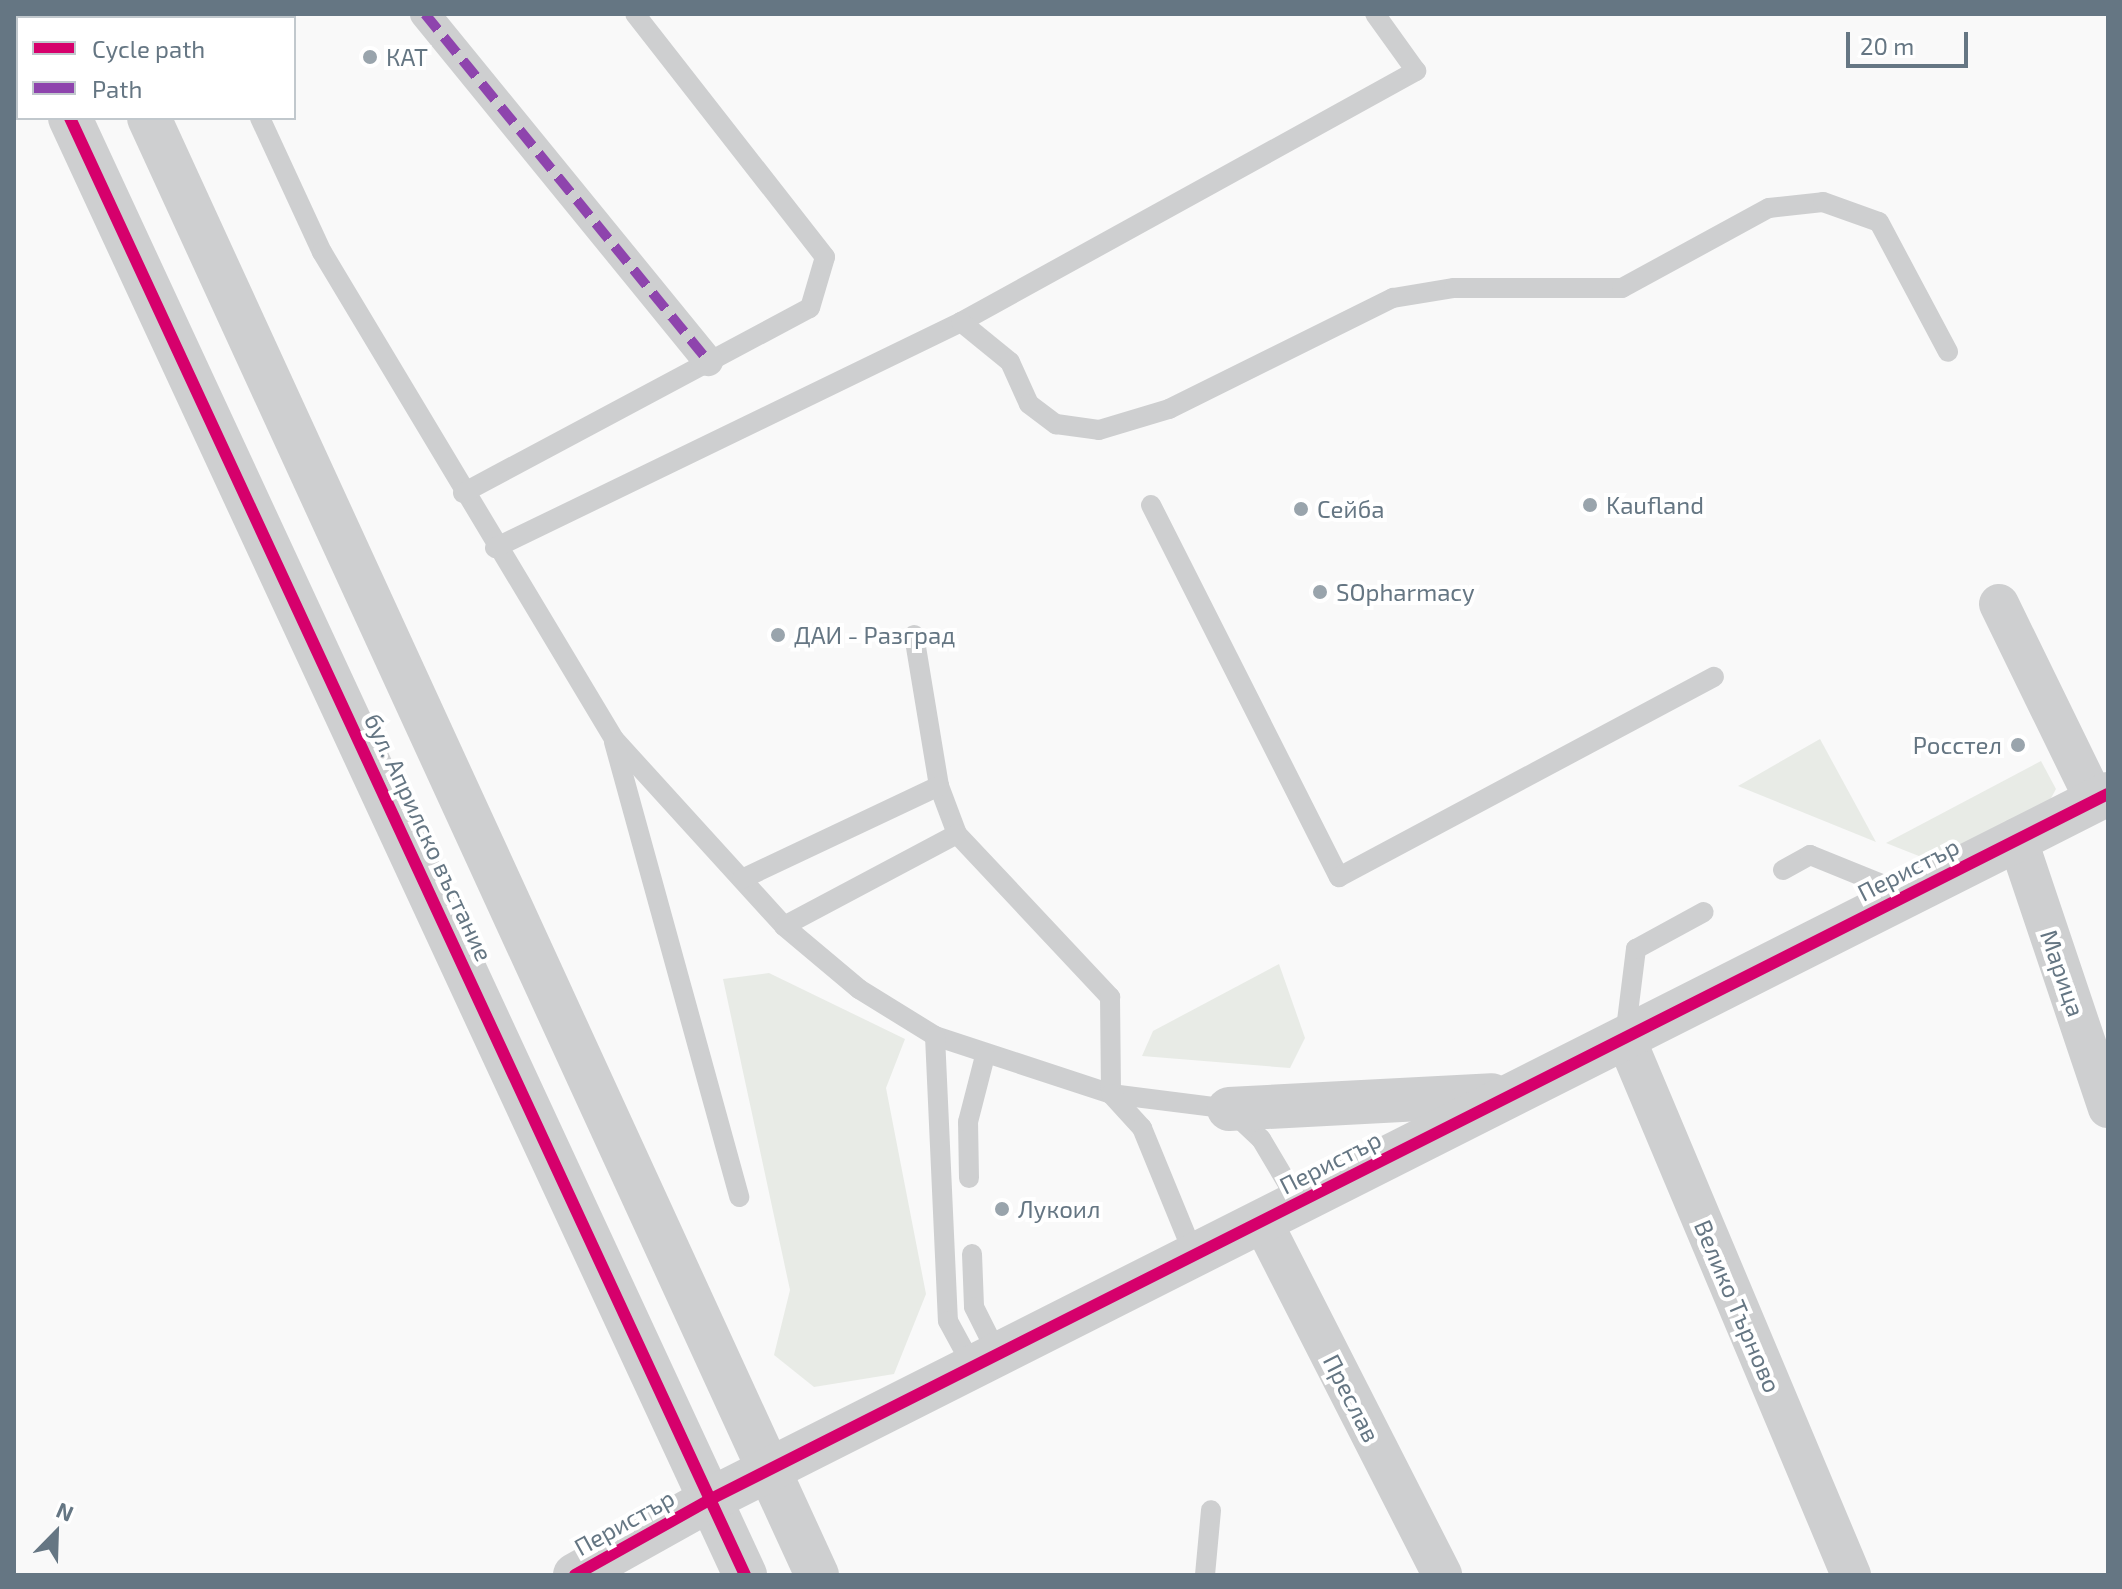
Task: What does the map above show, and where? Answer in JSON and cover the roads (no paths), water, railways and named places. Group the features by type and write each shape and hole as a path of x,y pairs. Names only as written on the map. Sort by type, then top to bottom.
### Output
{"street":[{"path":"425,14 708,361"},
{"name":"бул. Априлско въстание","path":"71,120 745,1575"},
{"name":"бул. Априлско въстание","path":"150,120 817,1575"},
{"path":"1999,604 2102,798"},
{"name":"Перистър","path":"575,1575 709,1500 1195,1257 2017,838 2102,798"},
{"name":"Марица","path":"2017,838 2108,1108"},
{"name":"Велико Търново","path":"1625,1037 1851,1575"},
{"path":"1229,1109 1511,1094"},
{"name":"Преслав","path":"1280,1212 1442,1575"}],"lane":[{"path":"463,493 810,308 825,257 635,14"},
{"path":"495,548 961,322 1416,71 1375,14"},
{"path":"261,120 322,252 495,548 614,739 784,926 859,989 935,1036 985,1056 1111,1094 1229,1109 1261,1139 1280,1212"},
{"path":"961,322 1010,362 1029,404 1056,424 1099,430 1169,409 1393,298 1454,288 1622,288 1769,208 1823,202 1879,222 1948,352"},
{"path":"1151,505 1339,877 1714,677"},
{"path":"914,635 939,786 957,834 1110,997 1111,1094 1142,1128 1195,1257"},
{"path":"614,739 739,1197"},
{"path":"742,879 939,786"},
{"path":"784,926 957,834"},
{"path":"1783,870 1810,855 1906,894"},
{"path":"1625,1037 1636,949 1704,912"},
{"path":"935,1036 948,1321 985,1361"},
{"path":"969,1178 968,1122 985,1056"},
{"path":"972,1254 974,1307 985,1361"},
{"path":"1205,1575 1211,1510"}],"place":[{"name":"КАТ","path":"370,57"},
{"name":"Kaufland","path":"1590,505"},
{"name":"Сейба","path":"1301,509"},
{"name":"SOpharmacy","path":"1320,592"},
{"name":"ДАИ - Разград","path":"778,635"},
{"name":"Росстел","path":"2018,745"},
{"name":"Лукоил","path":"1002,1209"}]}
